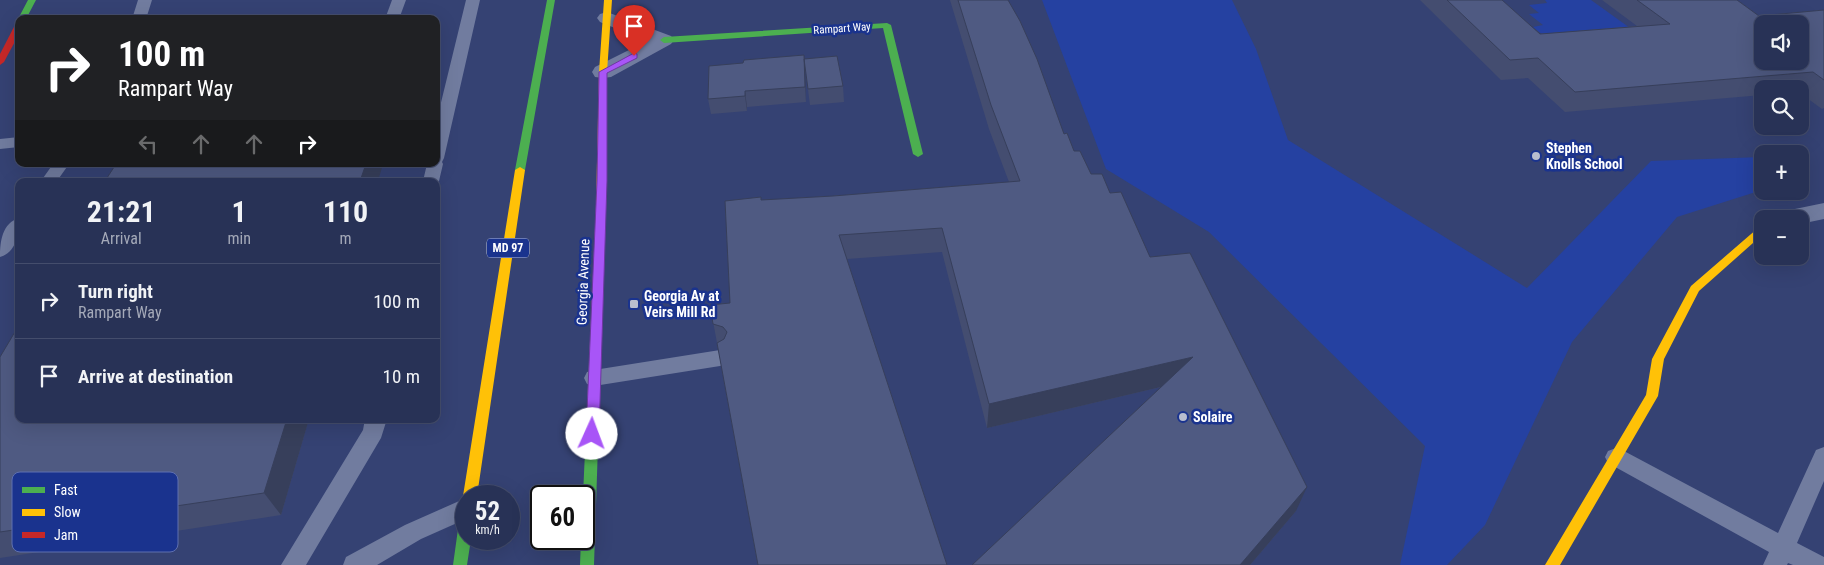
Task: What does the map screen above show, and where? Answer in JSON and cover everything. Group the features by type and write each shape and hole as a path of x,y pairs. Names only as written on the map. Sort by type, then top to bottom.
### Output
{"main road":[{"path":"24,15 32,0"},
{"name":"MD 97","path":"472,485 530,108 551,0"},
{"name":"Georgia Avenue","path":"588,565 602,181 603,72 608,9"},
{"name":"Rampart Way","path":"664,40 887,25 918,154"},
{"path":"0,62 15,33"},
{"path":"1552,565 1652,396 1658,359 1695,289 1754,237"},
{"path":"460,565 462,550"}],"street":[{"name":"Rampart Way","path":"608,9 664,40"},
{"name":"Rampart Way","path":"603,72 664,40"},
{"path":"1809,214 1824,211"}],"lane":[{"path":"140,15 145,0"},
{"path":"393,15 399,0"},
{"path":"440,141 473,0"},
{"path":"0,144 15,142"},
{"path":"51,178 59,167"},
{"path":"0,251 15,230"},
{"path":"594,378 720,358"},
{"path":"293,565 373,432 375,423"},
{"path":"1779,556 1824,456"},
{"path":"1616,457 1779,556 1815,565"},
{"path":"355,565 414,532 455,513"}],"shaded area":[{"path":"1042,0 1232,0 1256,49 1288,140 1527,288 1651,161 1754,157 1754,193 1677,217 1572,342 1485,525 1447,565 1400,565 1425,446 1209,232 1106,169"},
{"path":"1545,0 1591,0 1637,33 1558,47 1533,27 1543,25 1529,14 1539,13 1529,5 1547,3"}],"building":[{"path":"958,0 1008,0 1020,21 1037,59 1064,134 1067,133 1074,151 1080,151 1091,174 1102,174 1110,193 1121,192 1150,257 1190,253 1307,487 1240,565 972,565 1193,357 989,404 942,228 839,235 947,565 758,565 717,343 724,339 727,332 723,327 713,324 710,305 730,303 725,201 761,197 761,200 833,196 1020,181 991,105"},
{"path":"1447,0 1502,0 1540,34 1670,24 1637,0 1737,0 1758,15 1754,15 1754,70 1809,70 1809,15 1770,15 1824,10 1824,80 1813,72 1575,92 1538,58 1510,60"},
{"path":"804,55 805,87 745,91 745,96 708,99 709,66 743,63 744,60"},
{"path":"837,56 843,86 808,89 804,59"},
{"path":"114,167 365,167 361,178 107,178"},
{"path":"15,332 15,423 286,423 264,493 178,506 178,472 12,472 12,530 0,532 0,357"}],"traffic: fast":[{"path":"24,15 32,0"},
{"path":"520,170 551,0"},
{"path":"664,40 887,25 918,154"},
{"path":"587,565 601,206"},
{"path":"460,565 462,550"}],"traffic: slow":[{"path":"601,206 603,72 608,0"},
{"path":"472,485 520,170"},
{"path":"1552,565 1652,396 1658,359 1695,289 1754,237"}],"traffic: jam":[{"path":"0,62 15,33"}],"place":[{"name":"Stephen Knolls School","path":"1536,156"},
{"name":"Georgia Av at Veirs Mill Rd","path":"634,304"},
{"name":"Solaire","path":"1183,417"}],"route":[{"path":"592,434 602,181 603,72 634,56"}]}
